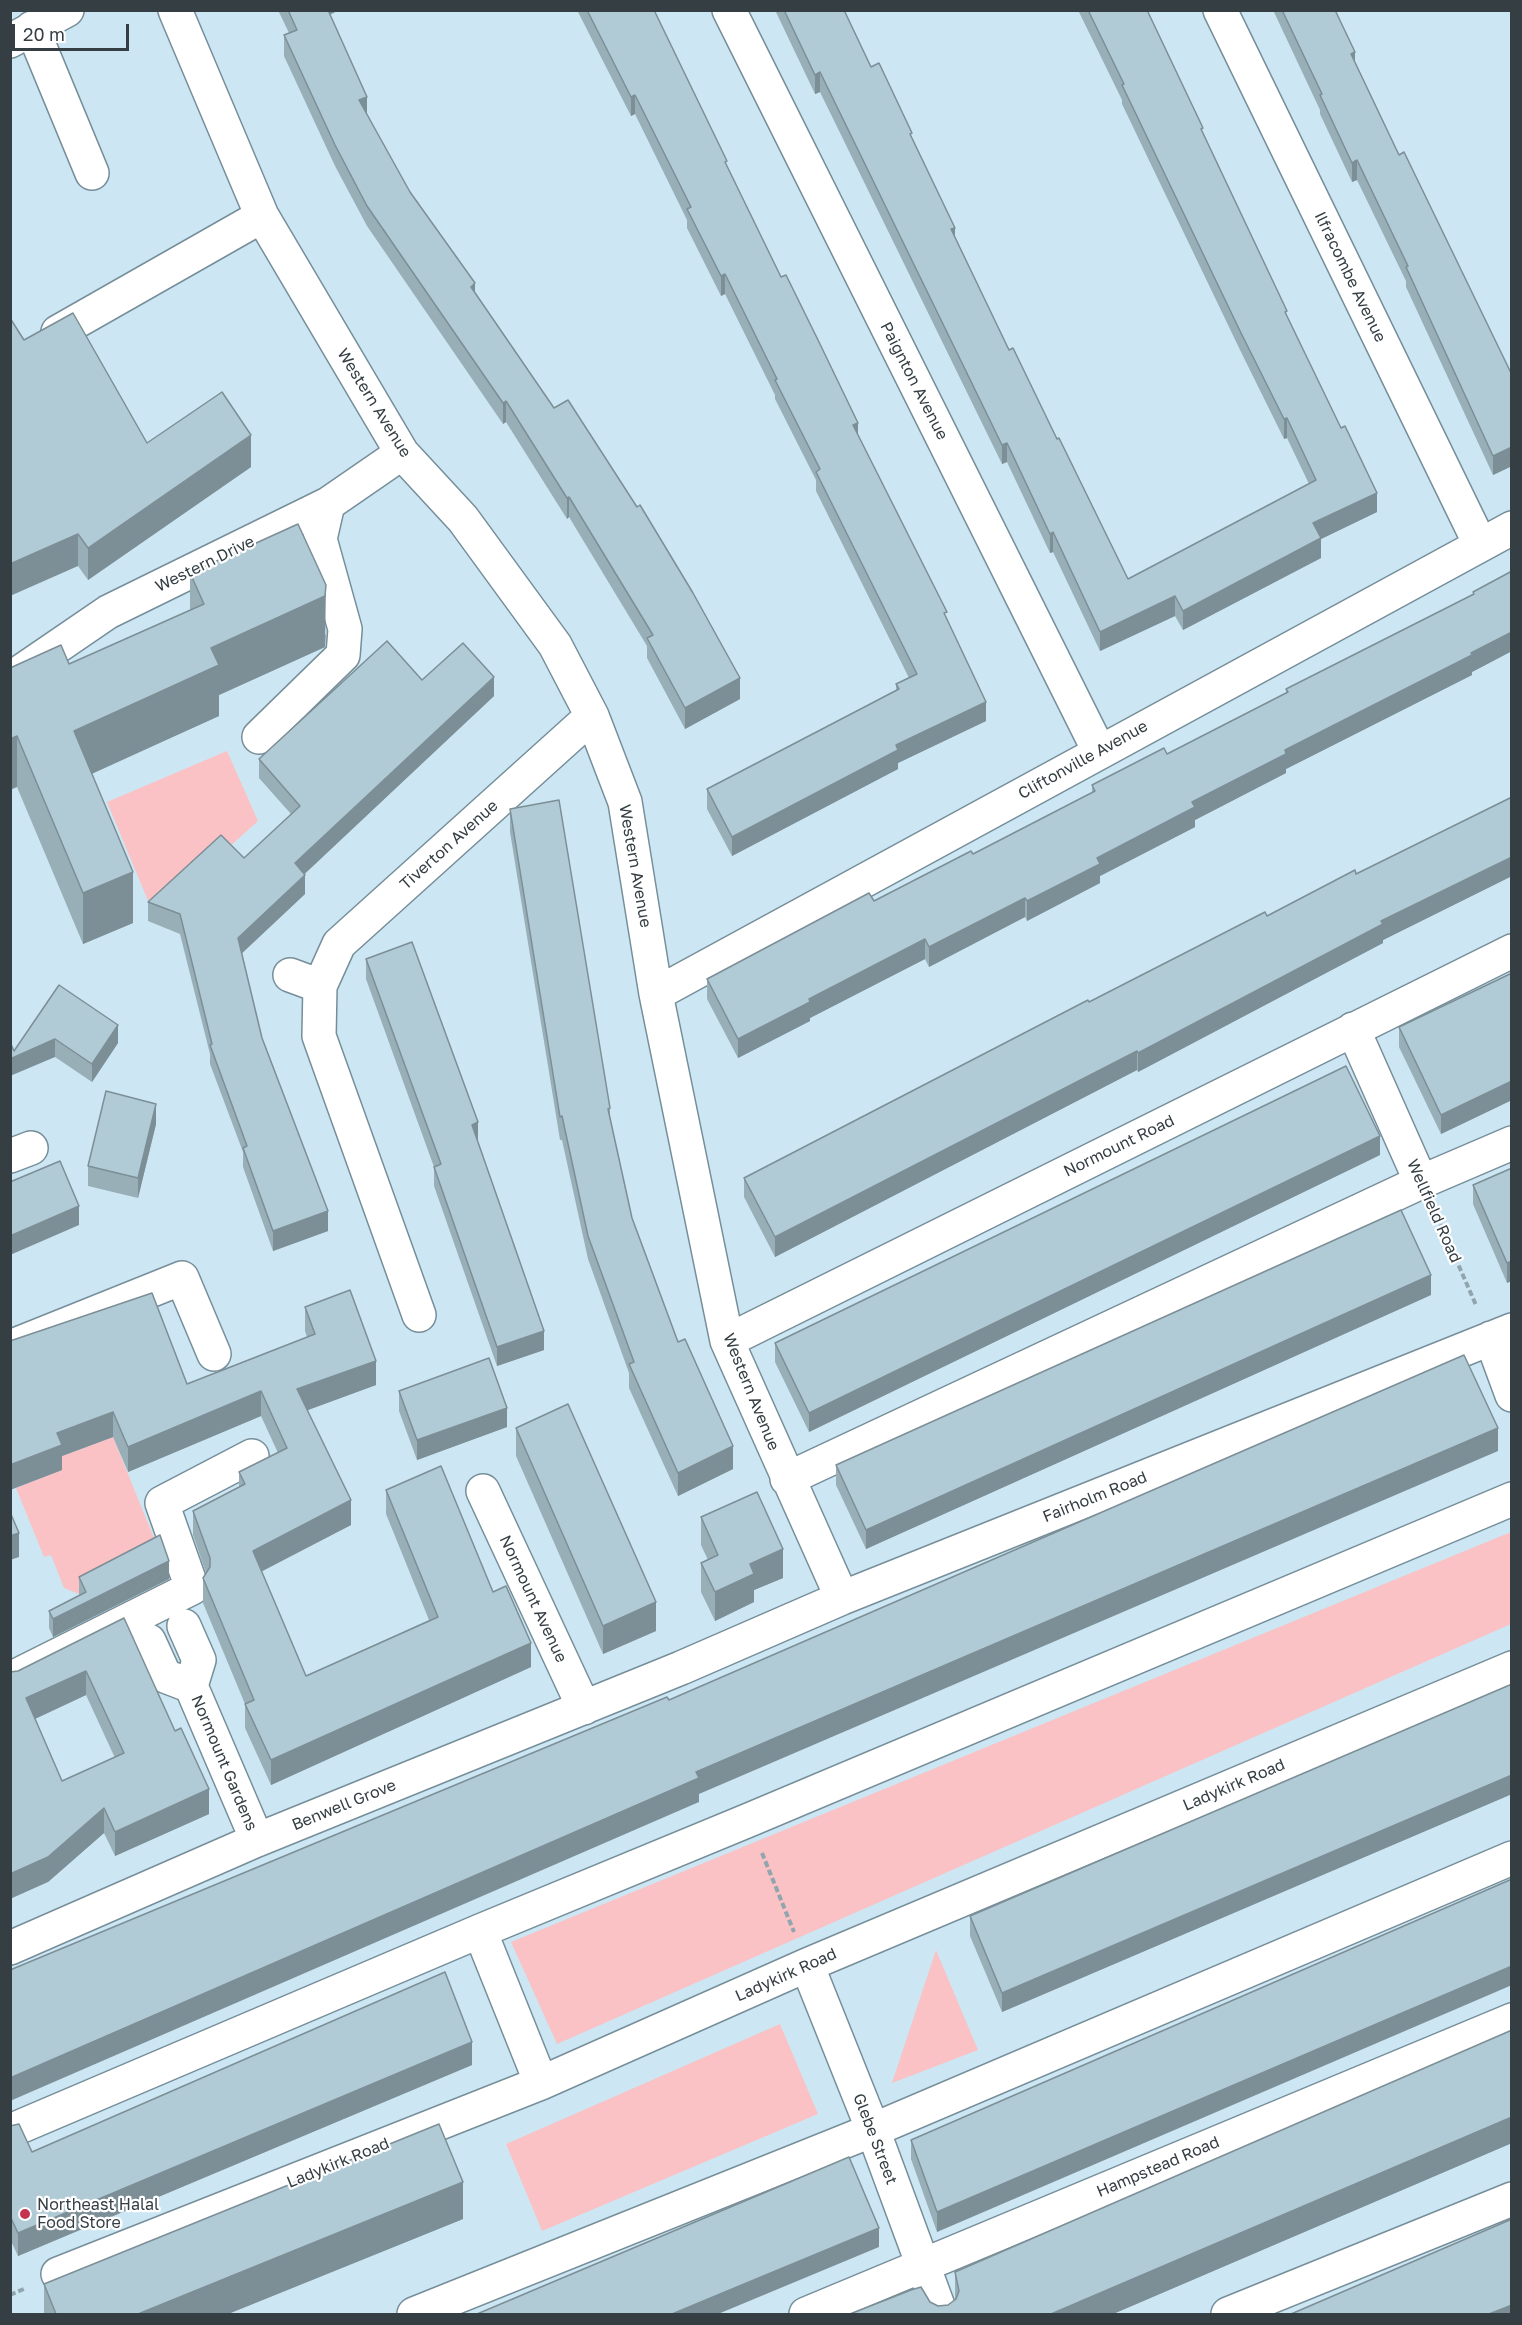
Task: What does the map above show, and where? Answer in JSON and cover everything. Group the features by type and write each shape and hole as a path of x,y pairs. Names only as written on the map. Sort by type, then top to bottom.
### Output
{"street":[{"path":"67,10 21,35 92,172"},
{"name":"Western Avenue","path":"175,10 262,216 402,453 463,519 555,645 592,716 625,802 656,994 727,1341 842,1598"},
{"name":"Paignton Avenue","path":"729,10 1099,751"},
{"name":"Ilfracombe Avenue","path":"1220,10 1480,544"},
{"path":"58,332 262,216"},
{"name":"Western Drive","path":"10,680 108,612 328,504 402,453"},
{"path":"259,737 343,655 345,629 320,539 328,504"},
{"name":"Cliftonville Avenue","path":"656,994 1512,528"},
{"name":"Tiverton Avenue","path":"418,1315 319,1036 305,980 339,944 592,716"},
{"name":"Normount Road","path":"727,1341 1512,951"},
{"name":"Wellfield Road","path":"1353,1029 1422,1182"},
{"path":"787,1479 1422,1182 1512,1143"},
{"path":"10,1347 182,1278 214,1354"},
{"path":"1501,1334 1512,1395"},
{"name":"Fairholm Road","path":"681,1668 842,1598 1501,1334"},
{"path":"10,1679 192,1588 162,1503 252,1456"},
{"name":"Normount Avenue","path":"483,1491 584,1708"},
{"path":"10,2131 1512,1498"},
{"path":"149,1641 165,1676 191,1686 199,1660 184,1626"},
{"name":"Benwell Grove","path":"10,1948 257,1840 681,1668"},
{"name":"Ladykirk Road","path":"58,2274 541,2083 807,1965 1512,1668"},
{"name":"Normount Gardens","path":"191,1686 257,1840"},
{"path":"414,2314 873,2130 1512,1858"},
{"path":"480,1931 541,2083"},
{"name":"Glebe Street","path":"807,1965 873,2130 941,2314"},
{"name":"Hampstead Road","path":"806,2314 1512,2020"},
{"path":"1228,2314 1512,2199"}],"path":[{"name":"Wellfield Road","path":"1422,1182 1501,1334"}],"shaded area":[{"path":"227,751 258,821 154,915 107,802"},
{"path":"113,1437 160,1553 79,1594 64,1588 51,1555 44,1557 16,1488 61,1470 57,1458"},
{"path":"1511,1532 1511,1624 557,2044 511,1942"},
{"path":"936,1950 978,2050 892,2083"},
{"path":"780,2024 818,2114 542,2231 506,2144"}],"building":[{"path":"288,10 328,10 367,97 359,100 410,192 475,283 471,287 554,408 568,400 637,507 640,505 693,593 740,678 685,708 647,638 653,635 569,497 567,498 506,401 503,403 367,206 335,145 284,35 297,30"},
{"path":"587,10 654,10 781,277 786,275 858,423 853,425 947,612 944,613 986,702 896,745 898,750 732,837 707,789 899,689 896,684 917,674 816,472 820,469 725,274 721,276 687,209 691,207 635,95 631,97"},
{"path":"784,10 844,10 871,67 879,63 955,228 951,229 1009,350 1013,348 1128,579 1316,480 1287,418 1284,419 1241,333 1088,10 1147,10 1287,311 1285,312 1341,428 1345,426 1377,493 1313,523 1321,538 1183,611 1175,596 1100,632 1053,532 1050,534 1007,443 1002,445 820,72 815,75"},
{"path":"1282,10 1335,10 1355,52 1351,54 1399,155 1404,152 1512,375 1512,447 1493,456 1406,267 1408,266 1357,160 1352,163"},
{"path":"73,313 147,443 222,392 251,435 88,548 78,534 10,564 10,318 24,340"},
{"path":"298,524 326,585 325,596 211,648 219,665 74,731 133,872 83,893 17,736 10,739 10,668 61,645 69,664 204,604 190,573"},
{"path":"1512,571 1512,632 1471,653 1472,655 1285,750 1286,754 1192,802 1195,807 1097,858 1100,864 1027,901 1025,898 929,947 925,939 738,1039 707,979 869,893 874,901 971,851 973,854 1095,791 1092,785 1164,748 1167,754 1288,692 1286,689 1474,594 1473,592"},
{"path":"387,641 422,680 463,643 494,677 295,863 305,875 238,938 262,1038 328,1211 273,1231 243,1148 247,1146 210,1045 212,1044 180,914 148,902 221,835 244,858 300,806 259,759"},
{"path":"1512,797 1512,857 1381,921 1383,924 1138,1053 1137,1051 775,1237 744,1178 1088,1000 1089,1002 1265,912 1267,916 1355,870 1356,874"},
{"path":"559,800 610,1108 608,1109 632,1218 678,1342 685,1339 733,1446 678,1473 629,1364 634,1362 588,1236 562,1116 560,1117 510,809"},
{"path":"412,942 478,1122 472,1125 544,1331 497,1347 434,1167 441,1164 366,959"},
{"path":"1512,973 1512,1081 1441,1115 1399,1027"},
{"path":"59,985 118,1025 92,1064 55,1039 10,1059 10,1042 14,1051"},
{"path":"1346,1066 1380,1136 809,1413 775,1343"},
{"path":"106,1091 156,1104 138,1178 88,1166"},
{"path":"60,1161 79,1206 10,1236 10,1182"},
{"path":"1512,1168 1512,1261 1507,1263 1473,1185"},
{"path":"1401,1210 1431,1275 866,1530 836,1465"},
{"path":"350,1290 376,1361 297,1389 351,1500 253,1551 306,1676 438,1617 386,1490 441,1466 493,1592 506,1586 531,1643 271,1760 245,1704 254,1700 203,1578 210,1567 210,1558 193,1511 245,1484 239,1472 287,1448 261,1391 128,1447 113,1412 57,1433 62,1445 10,1465 10,1341 152,1293 187,1384 315,1334 305,1307"},
{"path":"1464,1355 1498,1428 696,1772 699,1778 10,2078 10,1970 667,1697 669,1700"},
{"path":"489,1358 507,1408 417,1440 399,1391"},
{"path":"568,1404 656,1602 603,1626 516,1428"},
{"path":"757,1492 783,1549 750,1564 754,1574 715,1592 701,1563 718,1555 701,1517"},
{"path":"10,1512 19,1533 10,1536"},
{"path":"160,1535 169,1561 53,1619 49,1611 86,1592 79,1577"},
{"path":"124,1618 175,1731 181,1728 209,1789 115,1832 104,1808 48,1857 10,1874 10,1672 18,1671","holes":["86,1671 124,1753 62,1781 26,1698"]},
{"path":"1512,1684 1512,1775 1002,1993 970,1916"},
{"path":"1512,1879 1512,1966 937,2212 911,2140"},
{"path":"445,1972 472,2042 18,2233 10,2216 10,2126 19,2124 32,2152"},
{"path":"1512,2030 1512,2117 1051,2314 850,2314 921,2287 930,2302 938,2306 948,2305 956,2299 959,2291 955,2272"},
{"path":"439,2124 463,2182 138,2314 56,2314 44,2284"},
{"path":"849,2157 879,2228 672,2314 477,2314"},
{"path":"1512,2219 1512,2305 1489,2314 1291,2314"}],"place":[{"name":"Northeast Halal Food Store","path":"25,2214"}]}
